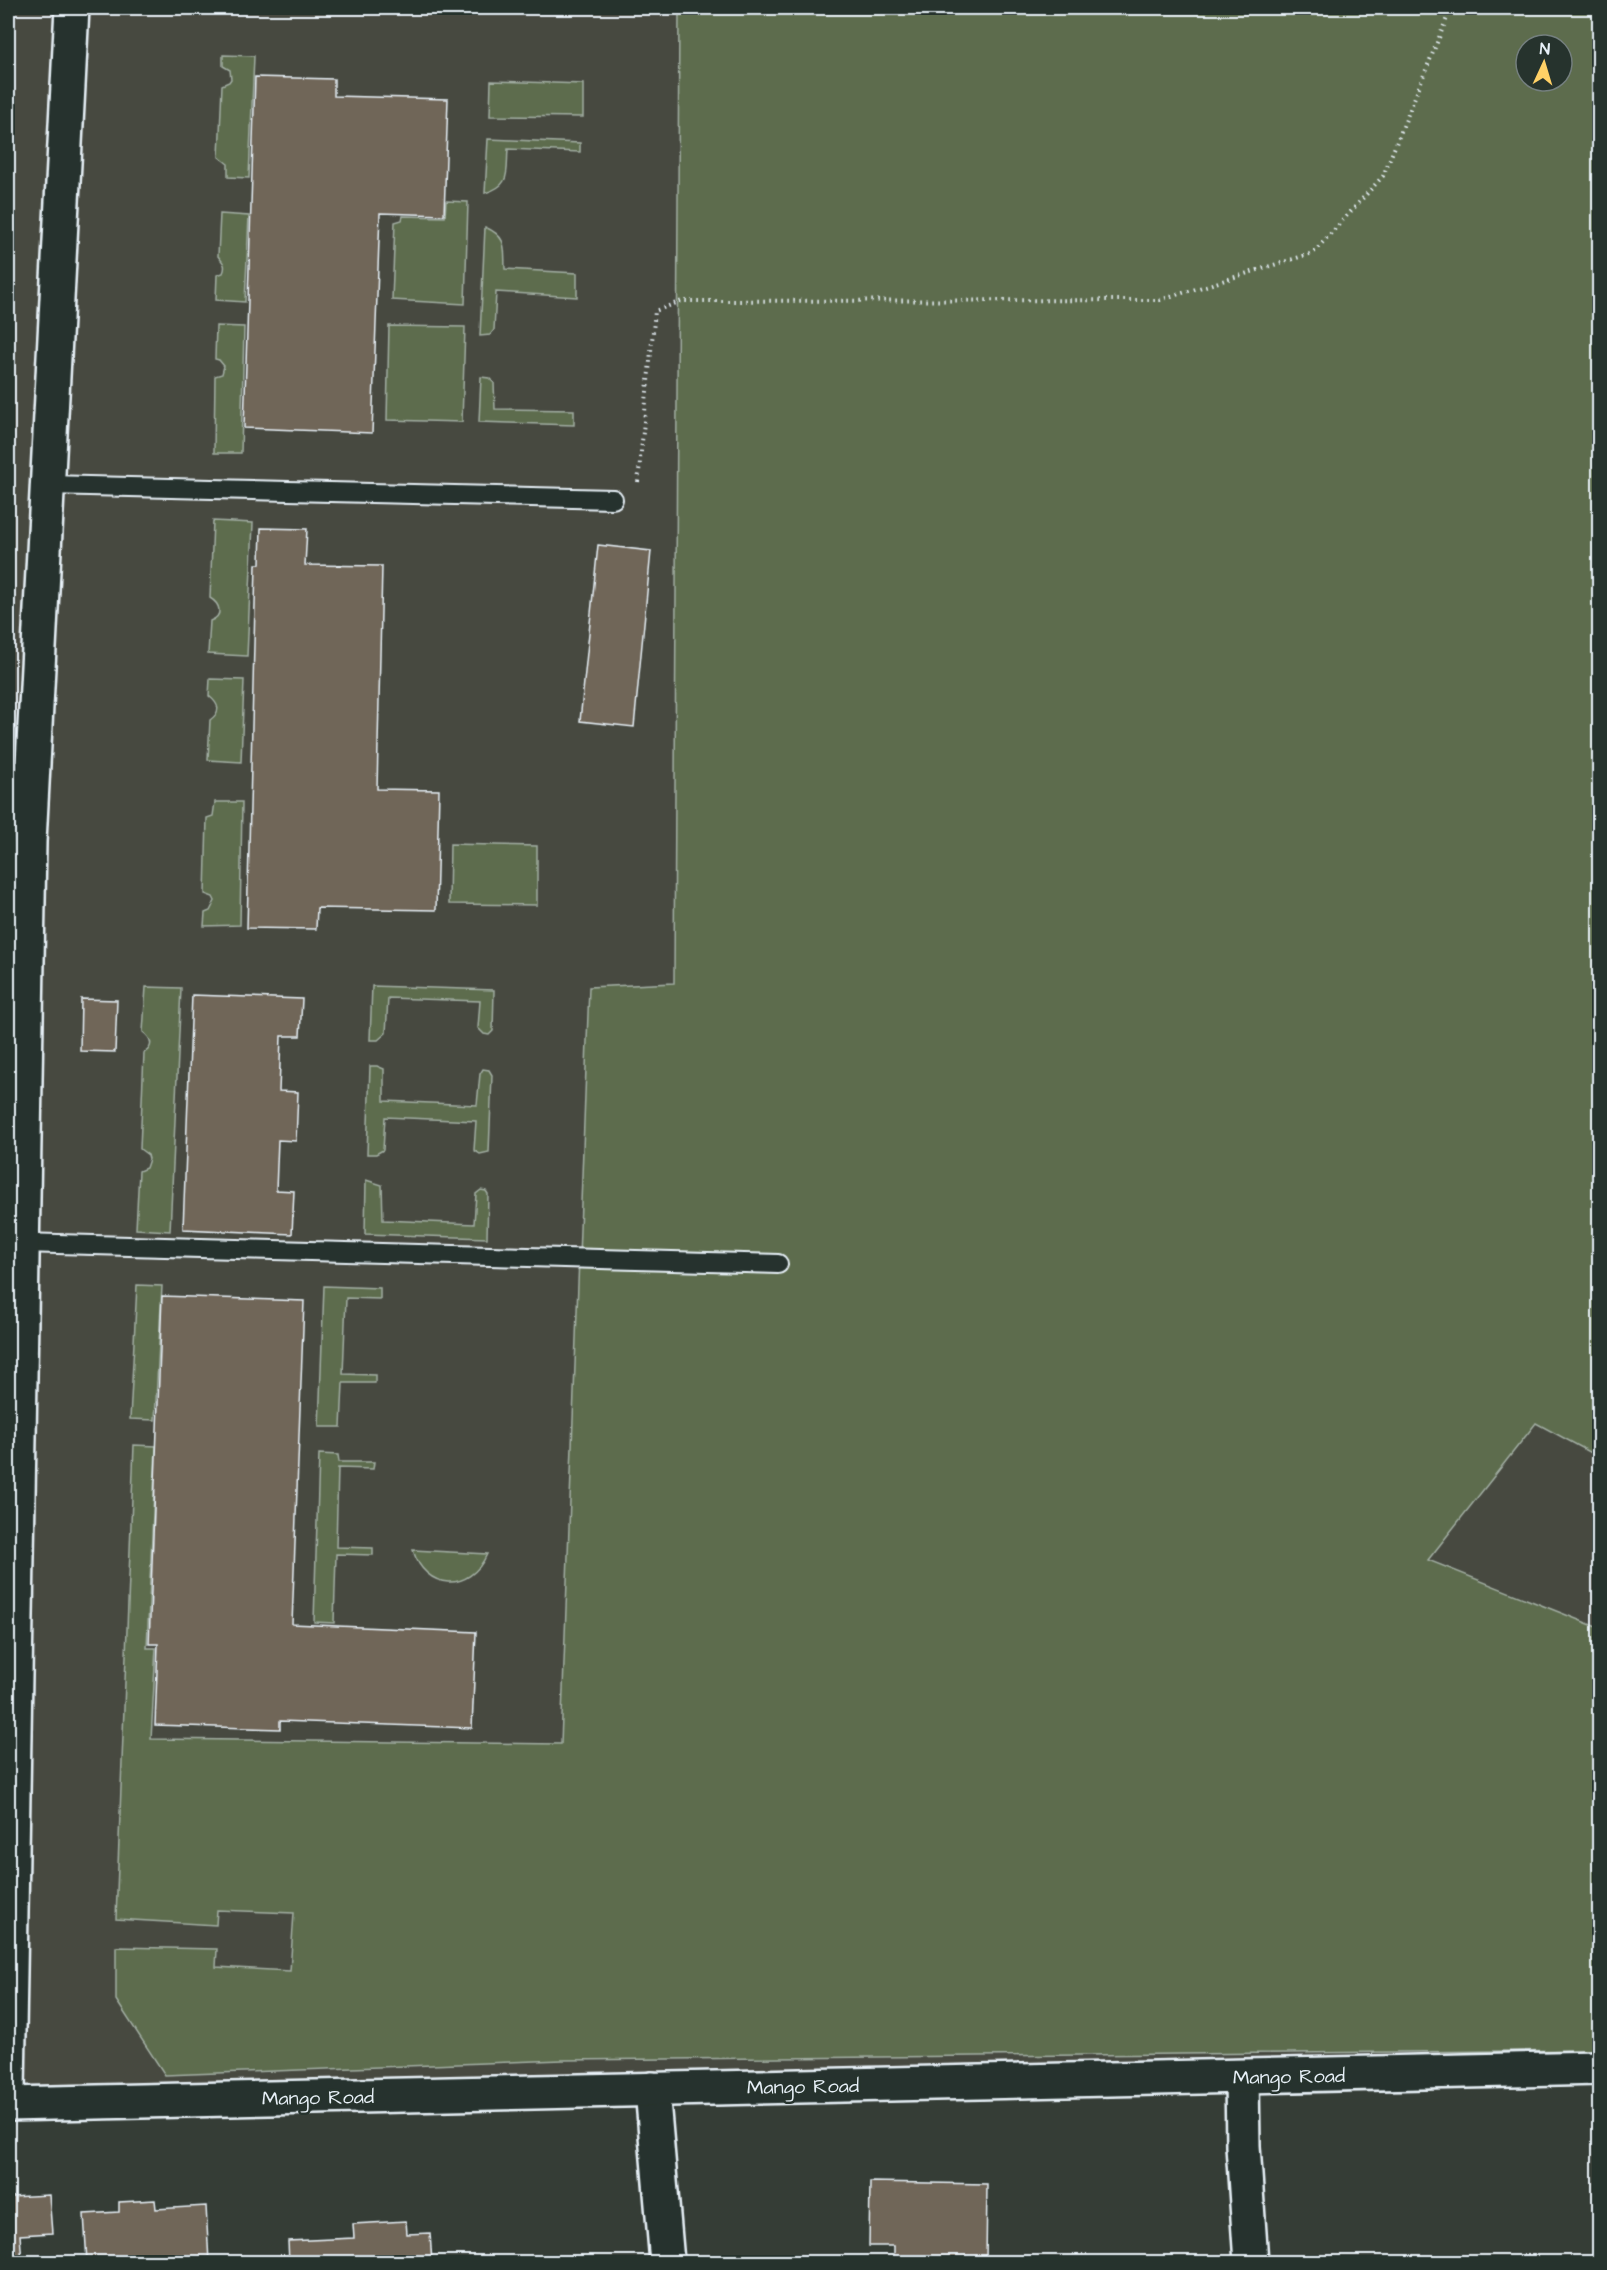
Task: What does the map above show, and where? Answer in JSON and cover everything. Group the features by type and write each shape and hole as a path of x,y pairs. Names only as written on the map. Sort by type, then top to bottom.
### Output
{"street":[{"path":"8,2091 29,842 72,8"},
{"name":"Mango Road","path":"8,2104 1242,2078 1599,2068"},
{"path":"1242,2078 1243,2146 1251,2262"},
{"path":"652,2089 667,2262"}],"lane":[{"path":"48,485 614,499"},
{"path":"22,1244 778,1264"}],"path":[{"path":"614,499 637,485 655,311 682,301 1160,300 1313,253 1383,176 1451,8"}],"shaded area":[{"path":"8,8 1599,8 1599,2061 8,2092"}],"green space":[{"path":"679,8 1599,8 1599,1457 1536,1423 1428,1560 1599,1628 1599,2050 563,2060 165,2075 116,2000 116,1947 217,1949 216,1967 290,1971 294,1913 217,1910 216,1925 116,1919 134,1445 156,1446 147,1648 156,1648 151,1739 561,1744 589,987 674,983"},
{"path":"223,55 254,56 249,178 228,177 228,164 219,157 222,85 231,79 230,70 223,66"},
{"path":"491,81 583,84 583,117 490,116"},
{"path":"488,139 580,143 580,152 508,149 504,182 494,190 485,193"},
{"path":"446,201 468,202 465,304 392,300 395,222 402,220 403,216 445,217"},
{"path":"220,214 249,216 245,302 216,300 217,275 223,273 224,267 218,256"},
{"path":"485,227 501,239 505,269 577,273 577,297 496,292 494,330 490,335 480,336"},
{"path":"216,326 244,327 241,453 214,453 215,376 222,374 224,366 215,359"},
{"path":"389,326 465,327 462,422 387,420"},
{"path":"481,377 489,378 494,383 495,409 574,410 574,425 479,422"},
{"path":"213,521 253,523 247,656 208,654 210,621 219,613 216,603 210,598"},
{"path":"210,679 244,680 241,762 208,760 210,720 218,708 209,696"},
{"path":"215,802 242,802 240,925 204,926 205,913 210,911 215,901 213,897 205,894 207,818 213,816"},
{"path":"450,844 537,846 537,905 449,904"},
{"path":"372,986 494,990 493,1031 489,1035 484,1034 478,1028 480,1001 388,998 386,1033 378,1040 370,1040"},
{"path":"146,987 181,988 170,1231 136,1229 139,1171 146,1168 149,1159 148,1155 140,1149 144,1053 151,1043 143,1032"},
{"path":"370,1066 384,1069 384,1101 477,1105 480,1074 483,1069 489,1070 492,1075 489,1152 480,1154 474,1150 476,1121 385,1117 383,1150 376,1154 367,1154"},
{"path":"366,1180 382,1185 383,1220 474,1224 476,1194 481,1190 486,1191 488,1194 487,1238 365,1234"},
{"path":"137,1285 162,1286 155,1420 130,1419"},
{"path":"324,1286 380,1288 380,1299 346,1298 343,1374 375,1375 375,1383 343,1383 341,1427 319,1427"},
{"path":"319,1454 338,1455 339,1462 374,1462 373,1469 338,1468 336,1547 373,1548 373,1555 336,1554 334,1623 314,1622"},
{"path":"413,1550 487,1554 470,1576 459,1581 448,1582 437,1580 427,1573 419,1564"}],"building":[{"path":"255,77 334,79 334,96 448,99 444,215 380,213 372,433 244,428"},
{"path":"261,528 307,529 305,565 382,566 377,789 439,790 436,910 317,908 316,929 247,928 256,564 260,564"},
{"path":"598,545 651,551 634,727 580,721"},
{"path":"192,995 302,999 300,1036 281,1036 279,1091 298,1092 296,1141 278,1140 276,1190 294,1191 292,1234 183,1229"},
{"path":"81,999 117,1000 115,1052 80,1051"},
{"path":"162,1296 304,1301 292,1624 476,1632 472,1728 280,1721 280,1729 155,1725 158,1644 149,1644"},
{"path":"8,2179 10,2179 11,2197 49,2195 52,2233 20,2235 22,2262 8,2262"},
{"path":"870,2182 987,2184 986,2262 894,2262 894,2246 869,2246"},
{"path":"155,2200 156,2209 206,2206 209,2262 87,2262 84,2214 119,2212 119,2202"},
{"path":"406,2221 407,2234 430,2233 432,2262 289,2262 288,2241 354,2238 353,2224"}]}
